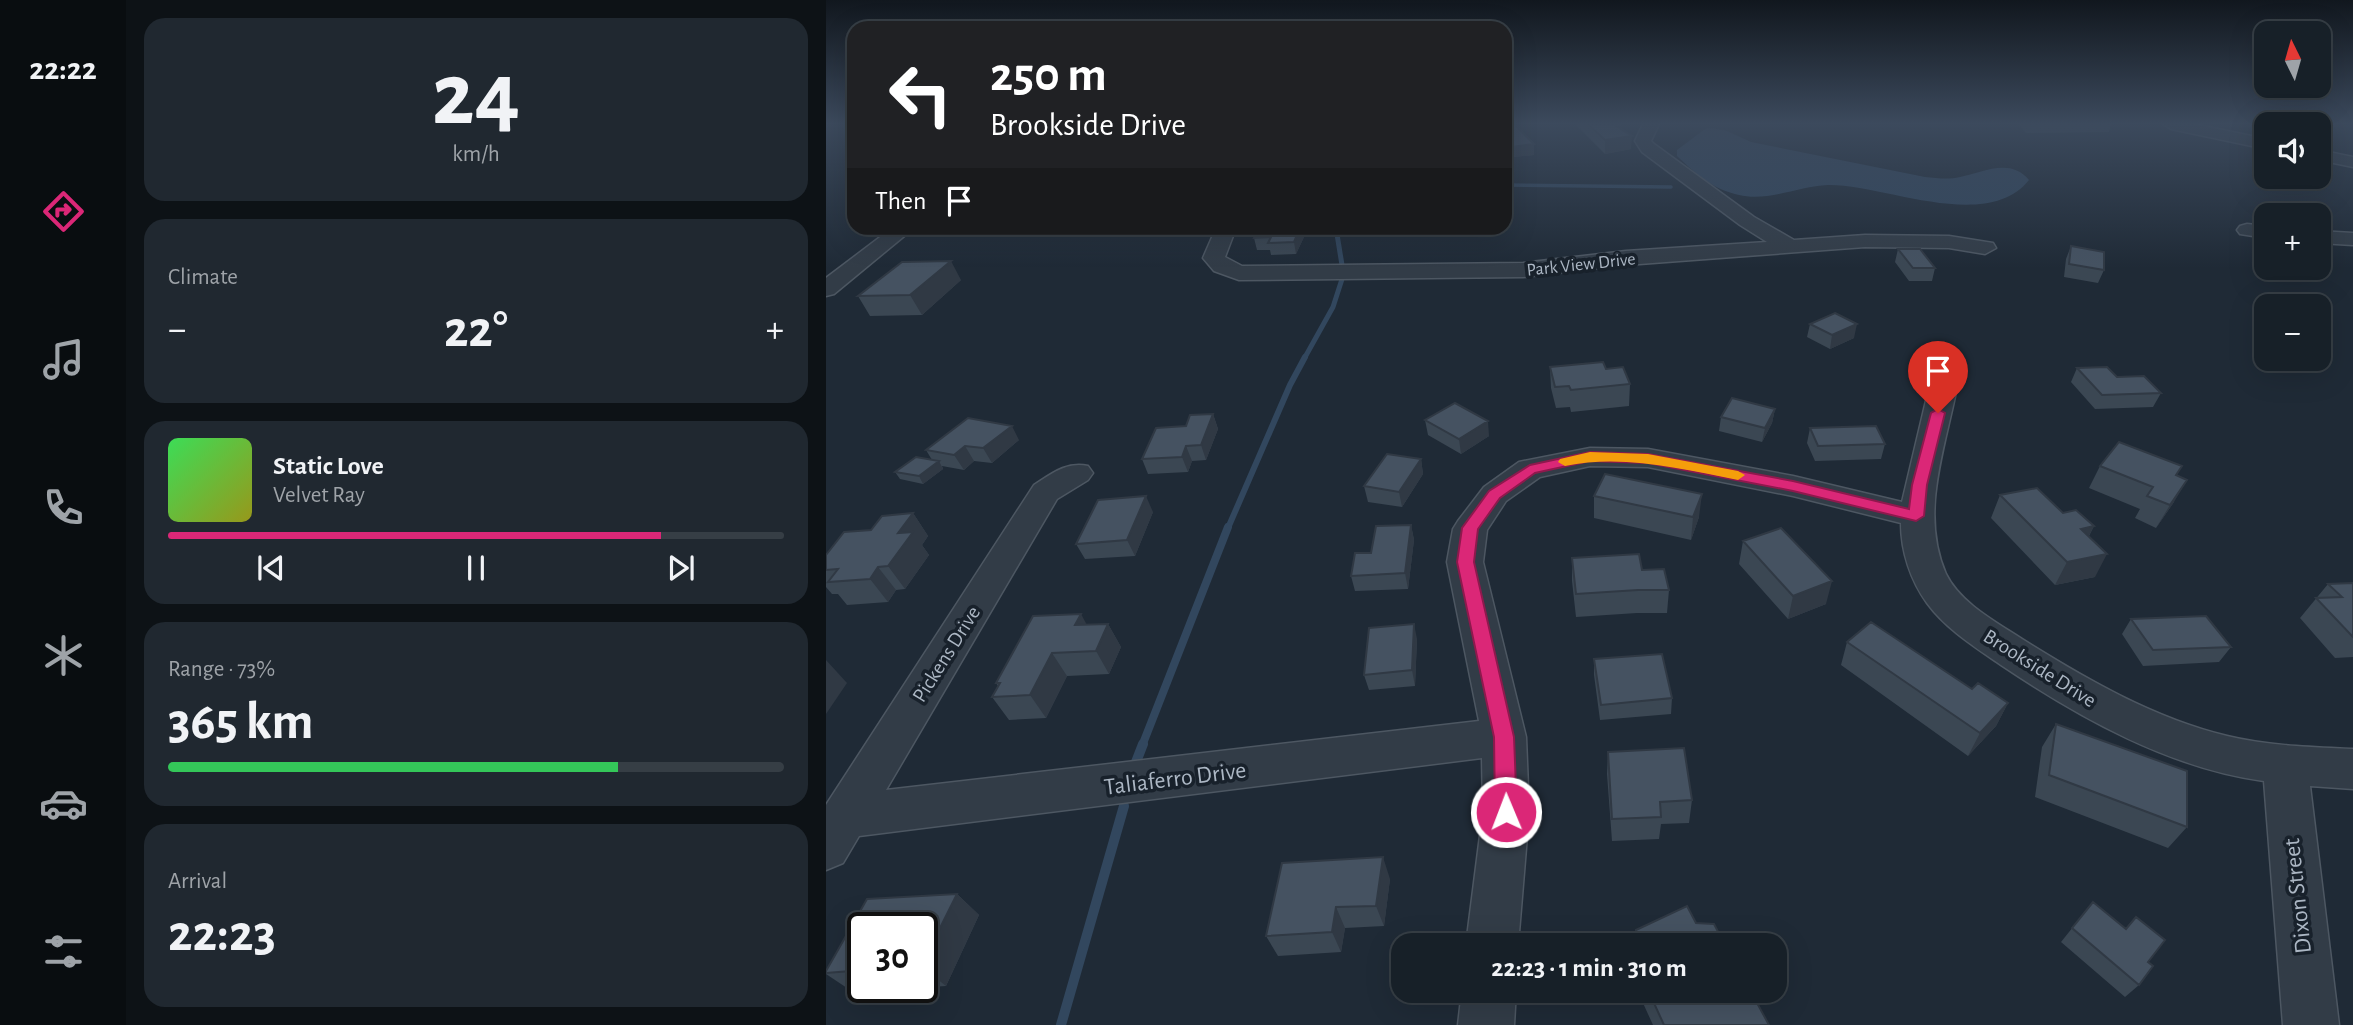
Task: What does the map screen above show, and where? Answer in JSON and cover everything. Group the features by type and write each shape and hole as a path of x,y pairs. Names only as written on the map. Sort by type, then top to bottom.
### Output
{"street":[{"path":"1680,172 1747,221 1790,246"},
{"path":"826,289 895,235"},
{"name":"Park View Drive","path":"1223,235 1214,258 1222,266 1239,273 1522,270 1626,258 1865,241 1949,242 1984,248"},
{"path":"2331,238 2353,239"},
{"name":"Brookside Drive","path":"1942,392 1920,485 1916,516 1920,546 1933,583 1953,607 1982,632 2037,669 2113,713 2179,740 2227,755 2285,766 2353,769"},
{"path":"1493,933 1506,812 1504,737 1465,562 1470,528 1495,494 1530,469 1590,457 1648,458 1793,486 1916,516"},
{"name":"Pickens Drive","path":"836,832 1045,492 1077,473"},
{"name":"Taliaferro Drive","path":"836,832 1504,737"},
{"name":"Dixon Street","path":"2285,766 2311,1025"},
{"path":"1486,1025 1488,1003"}],"water":[{"path":"1694,172 1899,172 1951,178 1980,172 2019,172 2029,180 2011,195 1988,203 1961,205 1828,185 1750,197 1729,192"}],"building":[{"path":"1256,235 1297,235 1294,242 1268,243 1271,237 1254,238"},
{"path":"2071,246 2104,252 2104,270 2069,264"},
{"path":"1898,249 1920,249 1935,268 1913,268"},
{"path":"951,261 910,295 858,296 902,262"},
{"path":"1835,313 1857,324 1832,335 1810,324"},
{"path":"1603,362 1606,369 1623,367 1630,384 1571,390 1569,386 1555,387 1550,367"},
{"path":"2107,367 2117,377 2144,376 2161,393 2102,395 2077,368"},
{"path":"1732,398 1775,409 1765,428 1721,417"},
{"path":"1455,403 1488,421 1459,439 1425,420"},
{"path":"1213,414 1201,445 1186,446 1182,457 1142,459 1156,428 1186,426 1190,415"},
{"path":"968,418 1012,426 983,448 965,446 954,455 926,450"},
{"path":"1876,426 1885,444 1818,446 1810,428"},
{"path":"2119,442 2182,466 2176,475 2187,480 2170,505 2147,496 2153,487 2100,466"},
{"path":"1387,454 1421,459 1399,492 1364,486"},
{"path":"916,457 939,461 919,476 895,472"},
{"path":"1605,474 1702,494 1693,517 1594,496"},
{"path":"2037,488 2063,513 2076,510 2094,526 2081,529 2107,554 2067,562 2000,495"},
{"path":"1146,496 1127,540 1076,544 1098,500"},
{"path":"913,513 898,533 913,532 888,566 878,567 870,579 828,582 838,569 826,570 826,555 844,532 871,530 882,516"},
{"path":"1411,525 1405,573 1351,576 1355,553 1371,553 1376,526"},
{"path":"1781,528 1832,581 1793,596 1743,541"},
{"path":"1639,554 1642,570 1664,569 1669,590 1576,594 1572,558"},
{"path":"2353,583 2353,637 2316,598 2342,597 2328,584"},
{"path":"1081,614 1075,625 1108,624 1096,651 1052,653 1030,695 992,697 1000,683 996,683 1033,616"},
{"path":"2206,616 2231,647 2153,650 2131,619"},
{"path":"1871,622 1972,689 1978,683 2008,703 1980,733 1847,642"},
{"path":"1414,624 1412,670 1364,675 1369,628"},
{"path":"1662,654 1672,698 1601,705 1594,659"},
{"path":"2056,724 2187,771 2187,827 2049,775"},
{"path":"1684,748 1692,800 1660,802 1661,817 1612,819 1608,752"},
{"path":"1383,857 1376,906 1336,907 1332,932 1266,936 1282,863"},
{"path":"957,894 938,932 938,912 860,912 867,899"},
{"path":"2093,902 2126,929 2136,917 2165,940 2148,962 2153,966 2139,985 2072,928"},
{"path":"1687,906 1696,923 1714,924 1719,933 1636,933 1636,930"},
{"path":"847,934 847,971 826,971"},
{"path":"1654,1003 1757,1003 1769,1025 1664,1025"}],"waterway":[{"path":"1512,185 1671,187"},
{"path":"1337,235 1342,265"},
{"path":"1304,359 1333,307 1343,276"},
{"path":"1228,528 1290,385 1305,357"},
{"path":"1142,746 1228,527"},
{"path":"1136,762 1143,744"},
{"path":"1061,1025 1124,806"}],"slow traffic":[{"path":"1565,462 1590,457 1648,458 1738,475"}],"route":[{"path":"1506,812 1504,737 1465,562 1470,528 1495,494 1530,469 1590,457 1648,458 1793,486 1916,516 1920,485 1938,413"}]}
